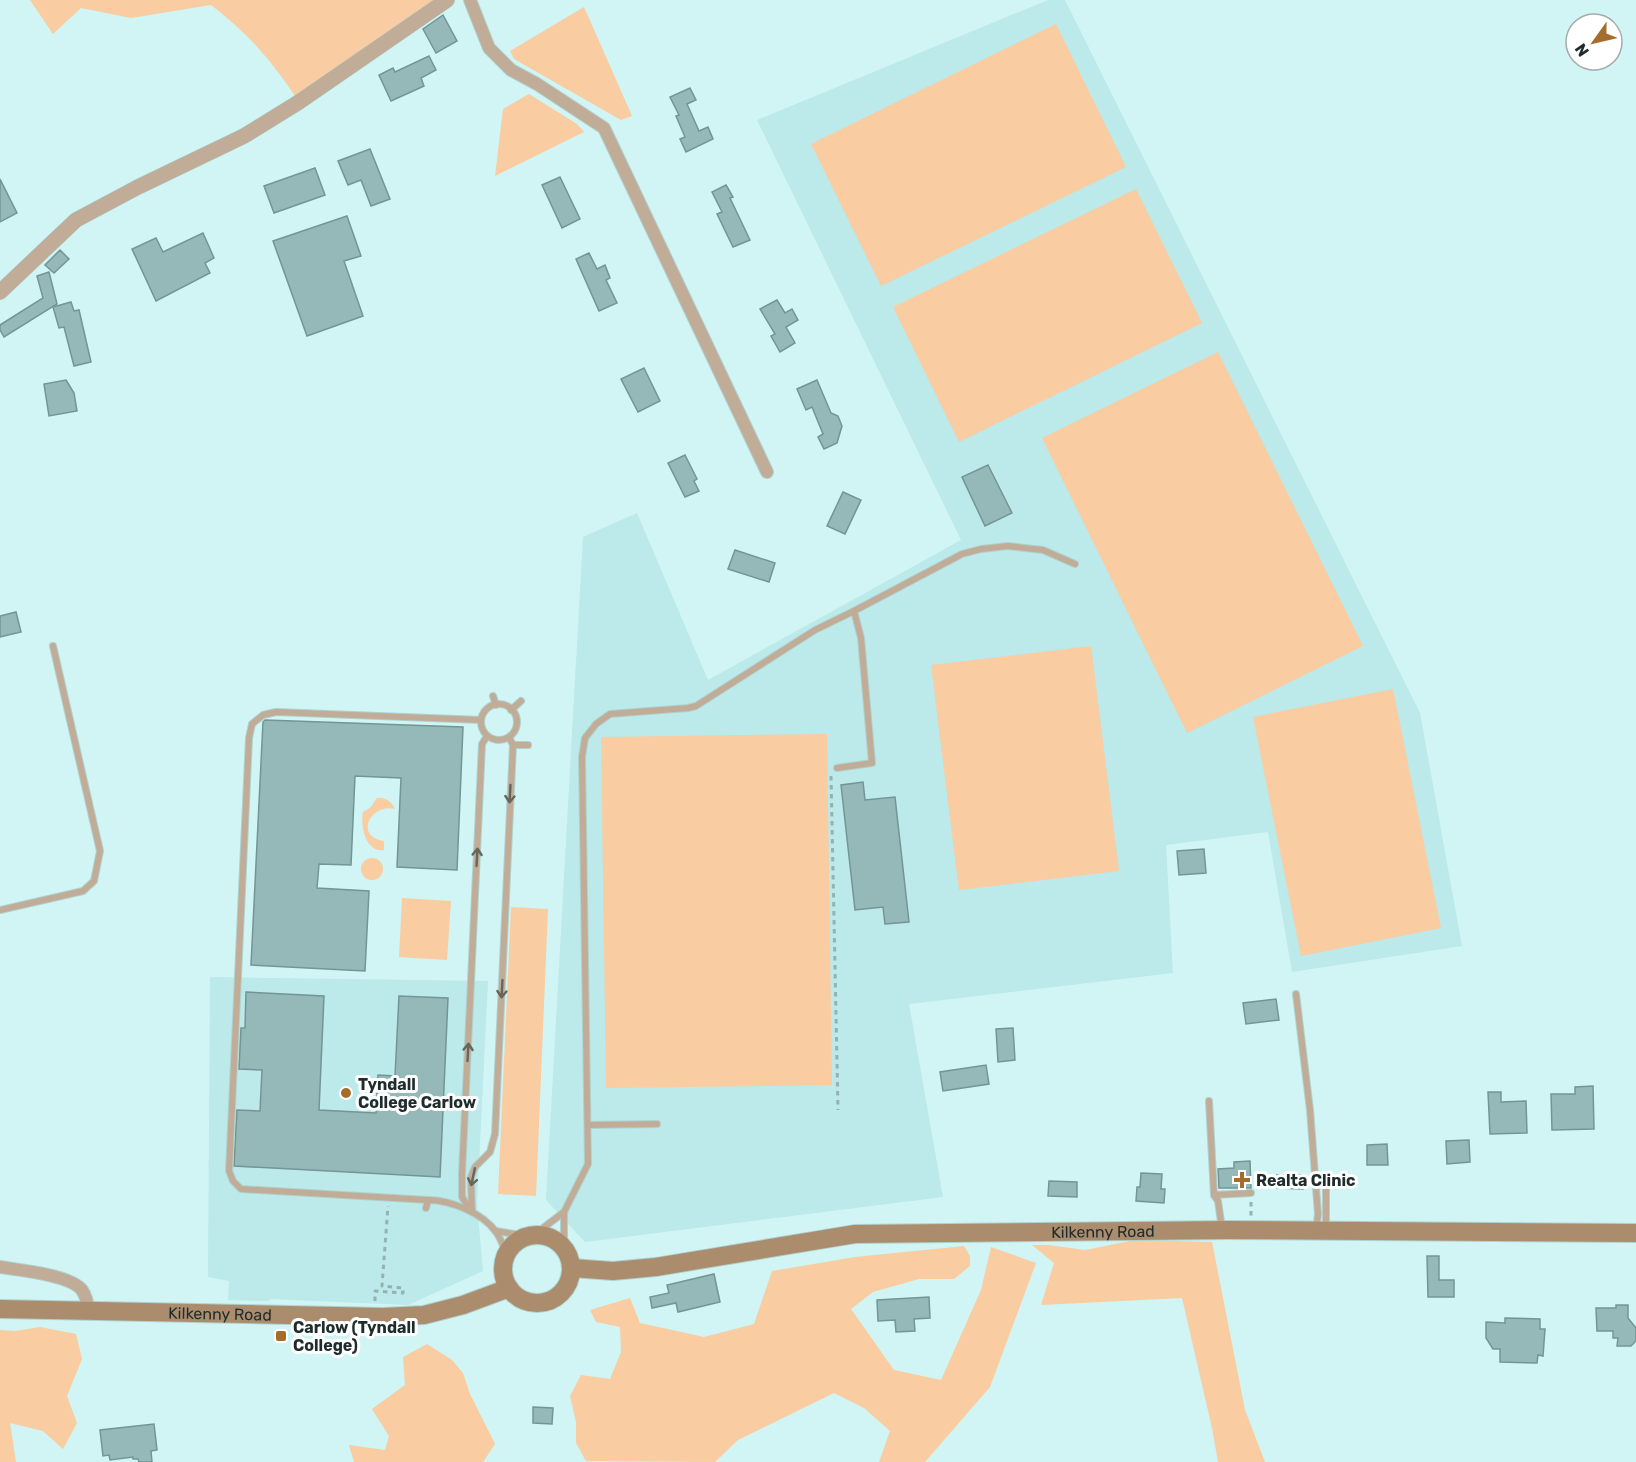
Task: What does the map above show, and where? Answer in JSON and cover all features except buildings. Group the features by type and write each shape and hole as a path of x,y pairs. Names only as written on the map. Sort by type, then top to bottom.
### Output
{"main road":[{"name":"Kilkenny Road","path":"572,1268 613,1271 656,1267 855,1234 1222,1230 1636,1233"},
{"path":"530,1236 550,1237 564,1247 571,1260 570,1281 563,1293 545,1303 524,1301 509,1288 503,1275 507,1254 515,1243 530,1236"},
{"name":"Kilkenny Road","path":"0,1309 215,1312 334,1318 374,1317 424,1314 463,1305 509,1288"}],"street":[{"path":"0,292 76,220 244,136 299,102 447,0"},
{"path":"470,0 489,48 511,70 537,84 604,128 767,472"},
{"path":"0,1267 76,1284 84,1292 90,1312"}],"lane":[{"path":"564,1247 564,1212 588,1164 582,757 585,738 596,724 610,714 696,706 815,630 962,554 1008,546 1043,550 1075,564"},
{"path":"837,768 872,763 861,638 854,611"},
{"path":"0,910 83,891 94,881 100,851 53,646"},
{"path":"493,696 496,705"},
{"path":"511,710 521,700"},
{"path":"496,705 511,710 515,715 516,727 509,736 498,740 487,736 481,726 486,710 496,705"},
{"path":"481,720 276,712 263,715 252,724 249,744 229,1171 233,1181 241,1189 445,1200 472,1212 496,1231 507,1254"},
{"path":"472,1212 462,1197 462,1174 482,744 487,736"},
{"path":"472,1212 471,1177 475,1167 490,1152 495,1134 513,745 509,736"},
{"path":"513,745 528,745"},
{"path":"1296,994 1321,1230"},
{"path":"1209,1101 1214,1195 1218,1201 1222,1230"},
{"path":"588,1125 657,1124"},
{"path":"1321,1230 1326,1176"},
{"path":"1214,1195 1251,1193"},
{"path":"426,1208 428,1200"},
{"path":"496,1231 530,1236 564,1212"}],"path":[{"path":"837,768 831,777 838,1110"},
{"path":"1251,1193 1252,1230"},
{"path":"374,1317 375,1291 403,1293 404,1288 382,1286 389,1197"}],"shaded area":[{"path":"30,0 444,0 299,102 260,49 211,5 131,18 81,8 53,34"},
{"path":"1048,0 1065,0 1420,713 1462,946 1292,972 1268,832 1166,845 1173,973 909,1004 943,1197 585,1242 546,1200 583,537 637,513 708,680 961,540 757,120"},
{"path":"584,7 632,116 621,120 514,59 510,51"},
{"path":"1056,24 1126,167 881,286 811,144"},
{"path":"529,94 577,124 584,132 495,176 503,109"},
{"path":"1136,189 1202,323 959,442 893,307"},
{"path":"1218,352 1363,646 1187,733 1042,438"},
{"path":"1091,646 1119,871 959,890 931,665"},
{"path":"1393,689 1441,928 1301,956 1253,717"},
{"path":"827,734 832,1085 606,1088 601,737"},
{"path":"377,798 388,800 395,809 386,808 379,811 369,821 370,833 375,838 384,841 384,850 378,850 369,843 362,824 363,812 370,808"},
{"path":"372,858 380,861 383,869 380,877 372,880 364,877 361,869 364,861"},
{"path":"402,898 451,901 447,960 399,957"},
{"path":"511,907 548,909 536,1196 498,1194"},
{"name":"Tyndall College Carlow","path":"210,977 488,981 477,1204 483,1271 408,1305 270,1299 268,1301 228,1300 229,1281 208,1277"},
{"path":"1135,1240 1212,1242 1245,1410 1265,1462 1218,1462 1182,1298 1041,1305 1054,1263 1032,1245 1085,1250"},
{"path":"964,1246 970,1256 970,1266 954,1279 919,1279 873,1292 851,1309 894,1370 941,1380 981,1290 991,1247 1036,1263 990,1387 925,1462 879,1462 890,1431 864,1408 834,1393 738,1440 715,1462 586,1461 576,1443 576,1422 570,1396 581,1375 610,1379 621,1352 620,1327 596,1322 590,1310 630,1298 640,1323 704,1337 754,1324 772,1271 855,1257"},
{"path":"40,1327 76,1334 82,1359 67,1396 77,1423 63,1449 43,1431 10,1423 16,1462 0,1462 0,1330 15,1331"},
{"path":"427,1344 452,1360 463,1373 470,1394 495,1444 483,1462 354,1462 349,1445 385,1450 389,1436 372,1409 405,1385 403,1357"}],"place":[{"name":"Tyndall College Carlow","path":"346,1093"},
{"name":"Realta Clinic","path":"1242,1180"},
{"name":"Carlow (Tyndall College)","path":"281,1336"}]}
